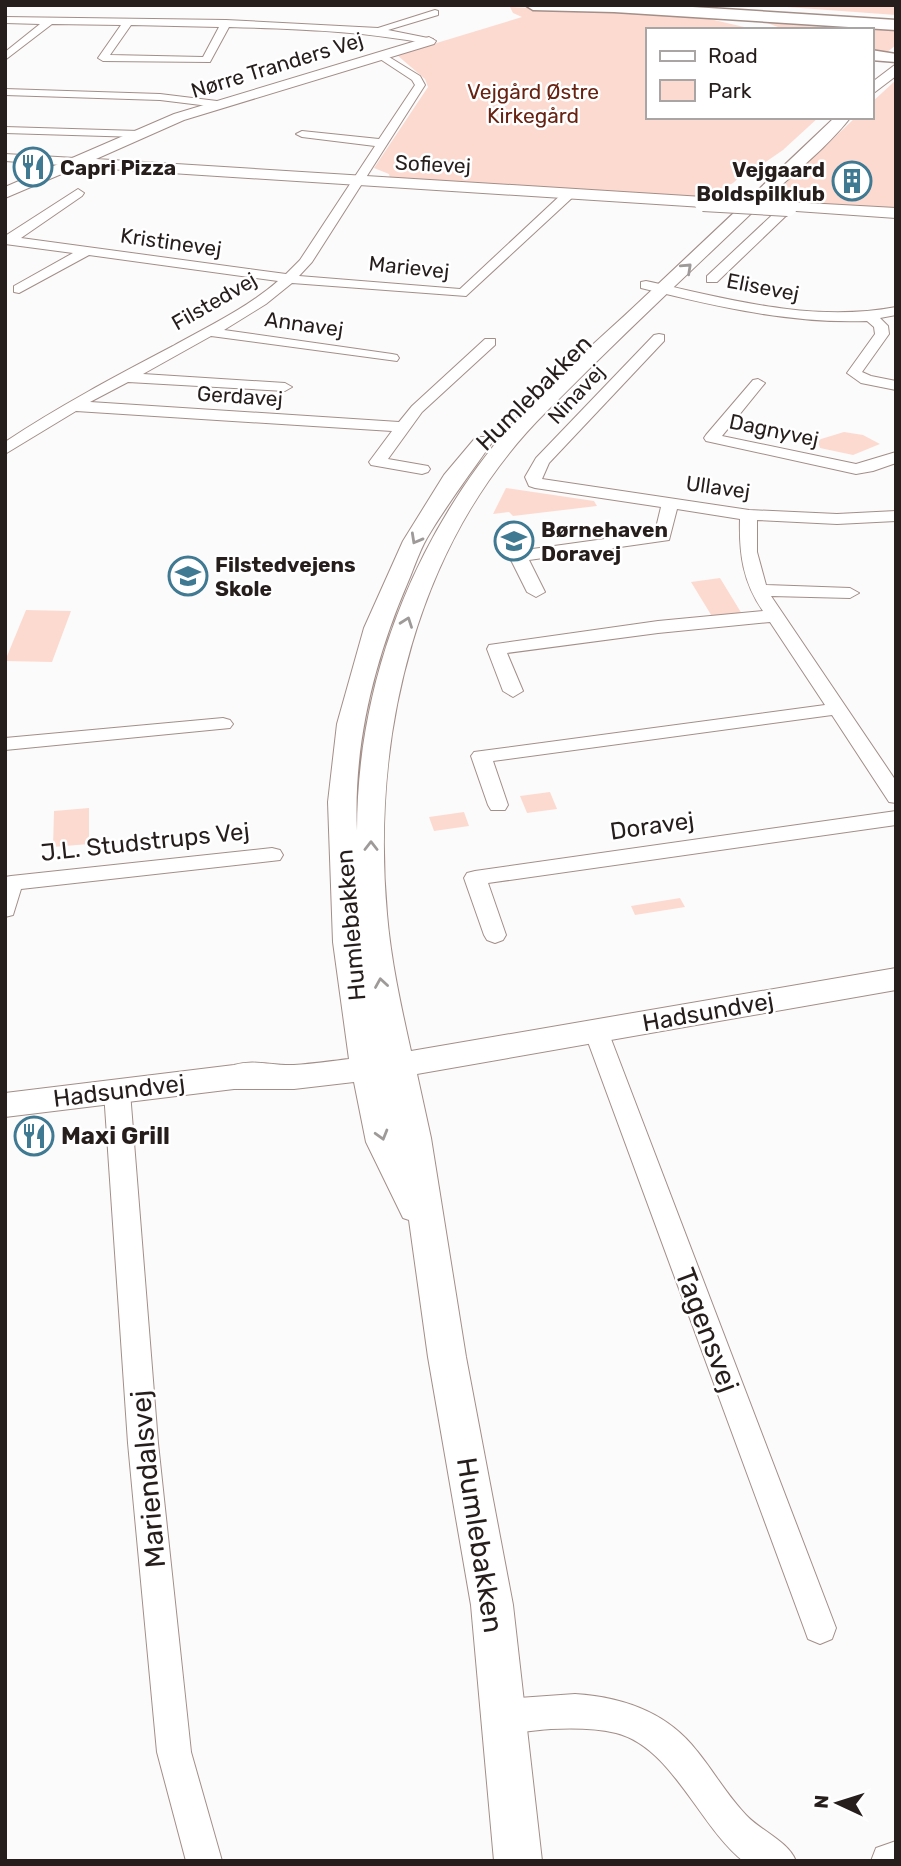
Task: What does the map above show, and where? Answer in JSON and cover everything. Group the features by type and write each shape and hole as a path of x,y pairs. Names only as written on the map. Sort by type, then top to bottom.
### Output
{"highway":[{"path":"533,5 699,14 767,28"},
{"path":"581,5 896,24"},
{"path":"690,5 896,19"},
{"path":"873,55 895,60"}],"street":[{"path":"376,31 435,13"},
{"path":"5,20 226,23 358,29 429,41"},
{"path":"5,57 49,21"},
{"path":"128,22 103,58 206,60 226,23"},
{"path":"344,41 358,29"},
{"name":"Nørre Tranders Vej","path":"5,193 139,134 217,104 429,41"},
{"name":"Filstedvej","path":"5,449 74,406 265,301 290,279 305,262 420,85 416,78 381,55"},
{"path":"873,75 895,60"},
{"path":"873,88 895,60"},
{"path":"5,92 160,97 217,104"},
{"name":"Humlebakken","path":"518,1861 505,1716 479,1526 426,1231 383,1142 382,988 372,914 371,821 377,746 387,690 402,635 424,575 440,543 486,470 537,410 655,287 826,119"},
{"name":"Humlebakken","path":"381,1059 345,909 342,802 351,724 376,628 414,541 452,481 502,420 842,119"},
{"name":"Nørre Tranders Vej","path":"5,130 139,134"},
{"path":"302,134 382,143"},
{"path":"5,156 75,162"},
{"name":"Sofievej","path":"75,162 896,213"},
{"path":"7,241 78,193"},
{"name":"Marievej","path":"290,279 359,282 461,293 569,194"},
{"path":"712,279 788,207"},
{"name":"Kristinevej","path":"7,241 290,279"},
{"name":"Kristinevej","path":"19,289 88,251"},
{"name":"Elisevej","path":"655,287 808,317 872,317 896,311"},
{"path":"872,317 881,326 882,334 854,373 866,380 896,386"},
{"name":"Annavej","path":"210,332 392,358"},
{"name":"Ninavej","path":"535,483 533,477 542,461 659,338"},
{"path":"422,469 377,462 417,409 490,342"},
{"path":"126,377 285,387"},
{"name":"Dagnyvej","path":"758,383 712,438 856,469 867,468 896,457"},
{"name":"Gerdavej","path":"74,406 403,427"},
{"name":"Ullavej","path":"535,483 749,515 836,519 896,516"},
{"path":"536,593 519,556 663,536 670,504"},
{"path":"749,515 748,552 758,590 896,797"},
{"path":"758,590 850,593"},
{"path":"513,691 496,649 658,627 773,616"},
{"path":"498,805 481,756 836,709"},
{"path":"5,744 223,724"},
{"name":"Doravej","path":"495,935 475,878 896,818"},
{"name":"J.L. Studstrups Vej","path":"5,910 11,883 272,855"},
{"name":"Hadsundvej","path":"5,1105 234,1077 294,1077 381,1059 457,1057 521,1043 896,979"},
{"name":"Tagensvej","path":"596,1031 820,1628"},
{"name":"Mariendalsvej","path":"117,1092 144,1443 174,1752 204,1861"},
{"path":"505,1716 597,1712 636,1721 677,1753 728,1822 745,1840 778,1861"},
{"path":"889,1861 896,1859"}],"green space":[{"path":"778,5 896,5 896,15 773,6"},
{"name":"Vejgård Østre Kirkegård","path":"510,7 697,16 748,28 646,28 646,119 817,119 783,150 760,166 755,164 733,183 706,197 390,179 389,174 374,168 428,87 425,79 397,55 522,17 513,13"},
{"path":"757,19 896,29 896,45 886,53 873,51 873,28 781,28"},
{"path":"896,80 896,209 767,201 854,119 873,119 873,101"},
{"path":"844,432 863,435 880,444 853,455 820,448 818,441 821,439"},
{"path":"506,488 594,501 597,506 513,516 509,512 493,514"},
{"path":"720,578 742,614 713,618 691,582"},
{"path":"26,610 71,611 52,662 5,661"},
{"path":"550,792 557,809 527,813 520,796"},
{"path":"89,808 89,844 53,847 54,811"},
{"path":"464,812 469,826 434,831 429,817"},
{"path":"680,898 685,907 635,915 631,906"}],"place":[{"name":"Capri Pizza","path":"33,167"},
{"name":"Vejgaard Boldspilklub","path":"852,181"},
{"name":"Børnehaven Doravej","path":"514,541"},
{"name":"Filstedvejens Skole","path":"188,576"},
{"name":"Maxi Grill","path":"34,1136"}]}
